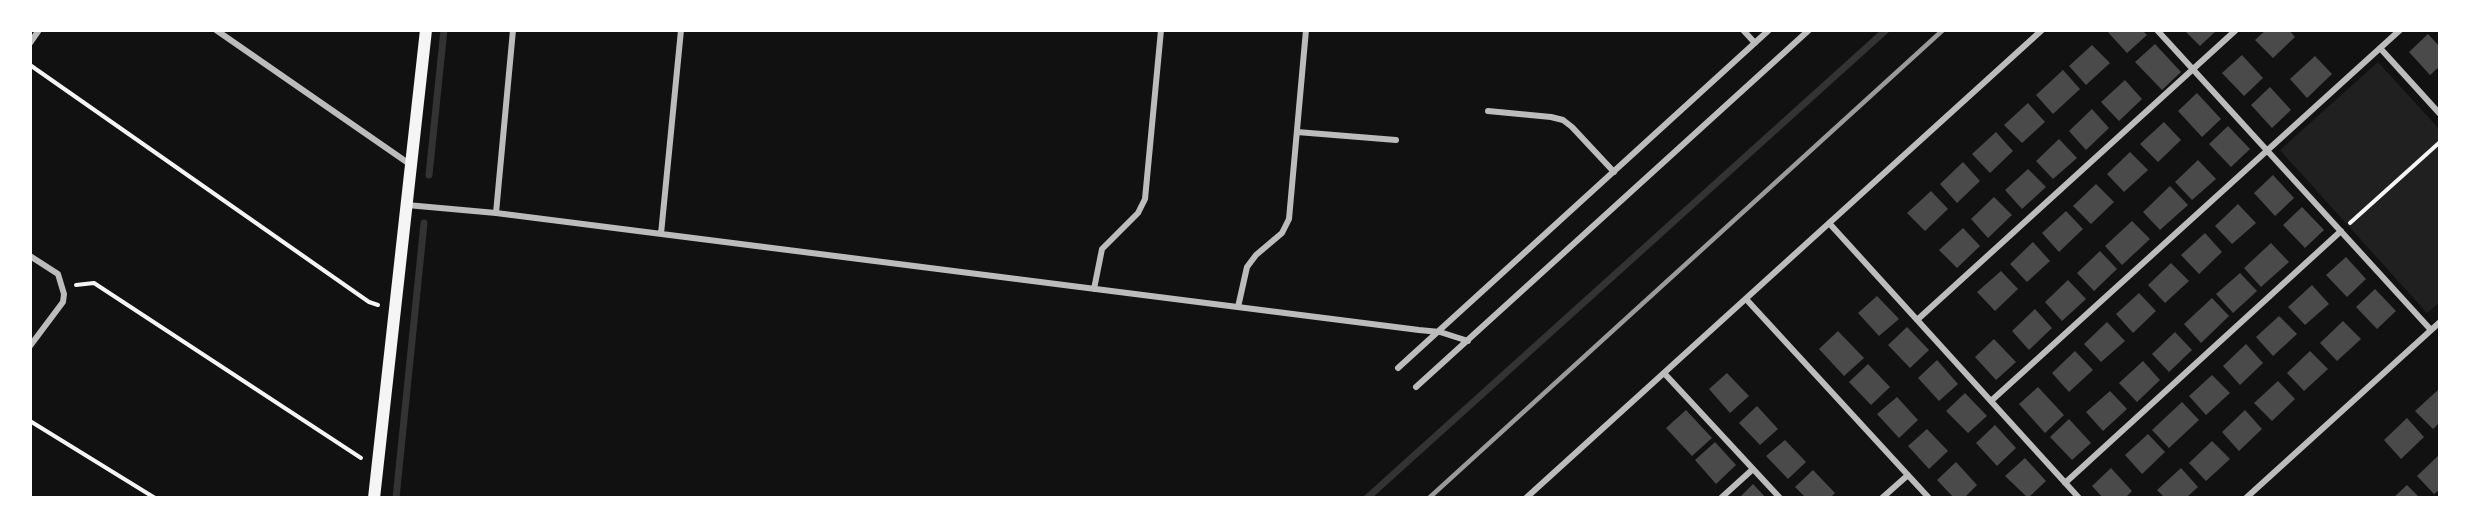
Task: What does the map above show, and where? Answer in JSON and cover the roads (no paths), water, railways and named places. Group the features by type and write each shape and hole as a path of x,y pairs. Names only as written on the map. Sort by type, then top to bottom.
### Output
{"main road":[{"path":"374,498 426,30"}],"street":[{"path":"30,43 39,30"},
{"path":"216,30 411,166"},
{"path":"496,213 513,30"},
{"path":"661,234 681,30"},
{"path":"1094,289 1102,249 1138,213 1145,199 1161,30"},
{"path":"1238,307 1247,267 1256,255 1282,233 1289,219 1306,30"},
{"path":"1743,30 1755,43"},
{"path":"1398,368 1769,30"},
{"path":"1416,387 1809,30"},
{"path":"1526,498 2042,30"},
{"path":"2157,30 2431,330"},
{"path":"1917,320 2236,30"},
{"path":"1991,401 2400,30"},
{"path":"2380,48 2440,114"},
{"path":"1488,111 1563,120 1614,172"},
{"path":"1297,132 1396,140"},
{"path":"407,205 496,213 1440,332 1468,341"},
{"path":"1829,223 2079,498"},
{"path":"2065,483 2341,231"},
{"path":"30,256 58,274 63,286 63,302 30,346"},
{"path":"1746,299 1929,498"},
{"path":"2246,498 2440,322"},
{"path":"1664,373 1780,498"},
{"path":"1721,498 1753,469"},
{"path":"1882,498 1908,475"}],"waterway":[{"path":"429,175 444,30"},
{"path":"1367,498 1886,30"},
{"path":"396,498 424,223"}],"railway":[{"path":"1429,498 1943,30"}]}
